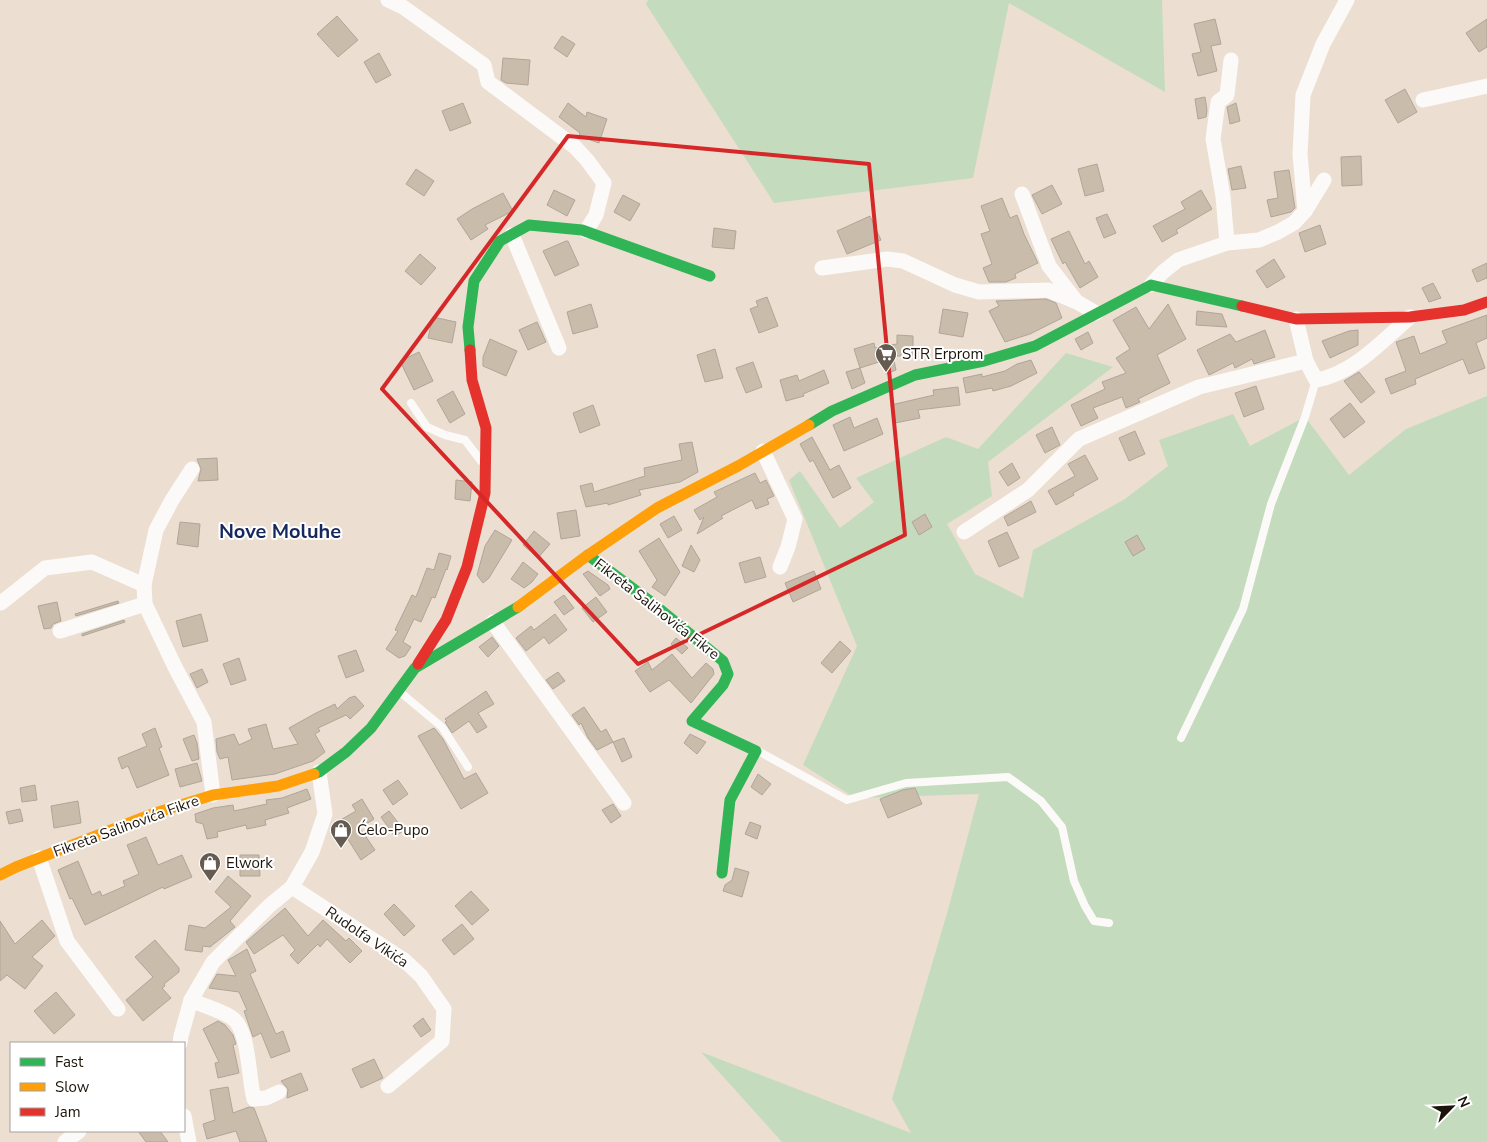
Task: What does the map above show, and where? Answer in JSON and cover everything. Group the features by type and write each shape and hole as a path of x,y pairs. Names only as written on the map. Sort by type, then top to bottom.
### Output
{"street":[{"path":"388,0 403,7 484,65 488,82 575,147 588,160 604,183 596,215 586,231"},
{"path":"1305,211 1300,154 1303,95 1323,44 1347,0"},
{"path":"1228,243 1223,196 1212,139 1218,102 1227,95 1230,60"},
{"path":"1423,100 1487,86"},
{"name":"Fikreta Salihovića Fikre","path":"415,668 526,602 588,555 657,508 738,466 832,411 915,375 984,361 1035,346 1151,285 1178,260 1228,243 1259,240 1278,232 1294,223 1305,211 1324,180"},
{"path":"1022,194 1049,266 1077,302"},
{"name":"Fikreta Salihovića Fikre","path":"0,875 155,813 213,795 278,786 319,772 346,752 371,728 415,668 446,620 467,567 485,494 486,428 472,380 468,327 474,281 500,241 529,225 586,231 710,276"},
{"path":"512,234 559,348"},
{"path":"822,268 887,259 903,261 955,285 979,292 1048,290 1077,302 1096,313"},
{"path":"1151,285 1296,319 1410,317 1464,310 1487,302"},
{"path":"1296,319 1306,361 1316,380 1330,378 1360,360 1410,317"},
{"path":"964,532 1028,490 1079,439 1199,387 1306,361"},
{"path":"763,451 795,519 788,547 780,567"},
{"name":"Fikreta Salihovića Fikre","path":"192,469 156,530 144,585 145,604 204,722 213,795"},
{"name":"Fikreta Salihovića Fikre","path":"588,555 651,602 723,661 728,674 726,680 692,721 756,750"},
{"path":"1,604 45,568 92,562 144,585"},
{"path":"60,631 145,604"},
{"path":"493,622 624,803"},
{"path":"722,872 730,800 756,750"},
{"path":"180,1042 191,1000 213,962 292,887 312,852 325,814 319,772"},
{"name":"Fikreta Salihovića Fikre","path":"39,858 67,941 118,1009"},
{"name":"Rudolfa Vikića","path":"292,887 404,960 421,976 444,1009 442,1041 388,1086"},
{"path":"191,1000 233,1018 240,1029 246,1047 254,1099 266,1098 280,1092"},
{"path":"185,1120 190,1142"},
{"path":"65,1142 78,1132"}],"lane":[{"path":"1182,738 1243,609 1271,504 1305,417 1316,380"},
{"path":"411,403 427,427 445,435 465,440 485,468"},
{"path":"398,691 442,727 468,768"},
{"path":"756,750 847,800 906,783 1008,777 1041,801 1062,827 1074,881 1085,906 1094,921 1109,922"}],"highlighted area":[{"path":"568,136 869,164 905,535 638,664 382,389"}],"green space":[{"path":"648,0 1162,0 1165,92 1009,3 973,178 774,203 646,4"},
{"path":"1066,353 1113,367 988,462 992,496 947,524 975,574 1023,598 1033,550 1125,499 1168,466 1159,440 1233,414 1250,446 1305,417 1349,475 1406,429 1487,396 1487,1142 782,1142 701,1052 911,1133 892,1099 948,910 979,794 855,798 803,765 857,646 789,480 800,471 840,528 874,502 856,478 946,437 978,449"}],"building":[{"path":"337,16 358,40 338,57 317,34"},
{"path":"1215,19 1221,44 1211,46 1217,71 1198,76 1192,54 1201,52 1194,24"},
{"path":"1487,19 1487,47 1479,52 1466,33"},
{"path":"562,36 575,44 567,57 554,48"},
{"path":"379,53 391,75 376,83 364,62"},
{"path":"503,58 530,60 528,85 506,83 501,80"},
{"path":"1405,89 1417,112 1398,123 1385,100"},
{"path":"1205,97 1206,117 1198,119 1195,99"},
{"path":"463,103 471,123 450,131 442,111"},
{"path":"568,103 586,117 587,112 607,119 599,143 579,136 580,133 559,117"},
{"path":"1236,103 1240,121 1230,124 1227,107"},
{"path":"1361,156 1362,185 1342,186 1341,157"},
{"path":"1097,164 1104,191 1085,196 1078,169"},
{"path":"1241,166 1246,188 1232,190 1228,169"},
{"path":"416,169 434,181 424,196 406,184"},
{"path":"1289,170 1295,208 1291,212 1271,217 1267,200 1278,198 1274,172"},
{"path":"1052,185 1062,204 1042,214 1032,195"},
{"path":"554,190 575,200 567,216 547,205"},
{"path":"1201,190 1212,209 1176,230 1178,233 1162,242 1153,226 1185,209 1181,202"},
{"path":"503,193 513,211 485,225 488,229 471,240 457,219"},
{"path":"623,195 640,204 630,221 614,212"},
{"path":"1002,198 1010,218 1017,215 1038,263 1015,274 1016,278 1006,282 989,282 983,268 992,264 981,234 990,231 981,206"},
{"path":"1107,214 1116,233 1104,238 1096,218"},
{"path":"870,216 881,240 847,254 837,231"},
{"path":"1320,225 1326,244 1305,252 1299,233"},
{"path":"714,228 736,231 734,249 712,247"},
{"path":"1069,231 1085,264 1089,261 1098,277 1080,288 1065,262 1063,264 1051,239"},
{"path":"568,241 579,265 555,276 543,251"},
{"path":"420,254 436,268 421,285 405,271"},
{"path":"1274,259 1285,277 1267,288 1256,271"},
{"path":"1487,263 1487,278 1477,282 1472,270"},
{"path":"1433,283 1441,298 1429,302 1422,288"},
{"path":"767,297 778,326 759,333 750,309 758,306 756,301"},
{"path":"1046,299 1056,303 1062,318 1030,334 1005,342 989,311 999,306 996,301"},
{"path":"591,304 598,327 573,334 567,312"},
{"path":"1168,304 1186,339 1157,355 1170,383 1138,399 1140,402 1126,408 1122,397 1093,408 1098,418 1081,426 1071,405 1105,389 1102,382 1126,373 1116,358 1130,349 1113,320 1136,307 1149,329"},
{"path":"943,309 968,313 963,337 939,333"},
{"path":"1197,311 1222,314 1227,327 1196,325"},
{"path":"1487,315 1487,338 1476,343 1485,368 1469,374 1463,359 1415,379 1416,384 1391,394 1385,379 1406,371 1396,342 1414,336 1420,354 1447,343 1442,331"},
{"path":"433,317 456,322 452,343 428,338"},
{"path":"537,322 546,342 528,350 519,330"},
{"path":"1265,330 1275,357 1254,364 1252,359 1235,368 1233,363 1209,375 1197,350 1230,334 1236,342"},
{"path":"1358,330 1358,345 1330,358 1322,341 1349,331"},
{"path":"1088,332 1093,343 1081,350 1075,339"},
{"path":"897,335 913,336 913,356 893,356 896,370 886,374 882,361 860,368 854,349 874,343 875,348 897,344"},
{"path":"490,339 517,351 506,376 483,366 483,357"},
{"path":"715,349 723,378 705,382 697,355"},
{"path":"419,352 433,381 414,390 400,361"},
{"path":"1031,360 1037,373 1011,386 993,391 992,388 966,393 963,378 982,374 982,377 1005,371 1017,364"},
{"path":"753,362 762,387 746,393 736,368"},
{"path":"860,368 865,383 852,389 846,372"},
{"path":"824,370 829,383 803,394 804,396 786,401 780,380 797,375 799,381"},
{"path":"1359,372 1375,392 1361,403 1344,381"},
{"path":"1256,386 1264,409 1244,417 1235,393"},
{"path":"958,387 960,405 918,410 920,418 895,423 891,405 934,395 933,390"},
{"path":"453,391 465,414 450,423 437,400"},
{"path":"1350,403 1365,422 1344,438 1330,419"},
{"path":"593,405 600,425 580,433 573,413"},
{"path":"850,417 854,428 877,418 883,434 844,451 833,425"},
{"path":"1052,427 1060,445 1045,453 1036,435"},
{"path":"1135,431 1145,454 1129,461 1119,438"},
{"path":"812,437 830,470 839,465 851,488 833,498 813,460 810,462 800,444"},
{"path":"692,442 698,472 680,482 639,490 641,495 608,505 608,503 586,507 580,486 592,483 594,492 645,476 644,468 682,460 679,444"},
{"path":"1085,455 1098,479 1056,505 1048,491 1075,476 1068,464"},
{"path":"217,458 218,480 198,481 201,469 197,459"},
{"path":"1012,463 1020,478 1008,486 999,472"},
{"path":"755,473 760,483 766,480 774,496 767,499 769,504 756,509 752,500 721,516 723,518 697,534 704,517 700,520 694,510 717,497 714,492"},
{"path":"456,480 472,482 470,501 455,499"},
{"path":"1031,501 1036,512 1008,526 1004,517"},
{"path":"576,510 580,536 561,539 557,513"},
{"path":"925,514 932,527 919,535 912,522"},
{"path":"674,516 682,530 668,538 660,524"},
{"path":"180,522 200,524 198,547 177,544"},
{"path":"495,530 512,540 489,578 483,583 477,575 485,546"},
{"path":"534,531 550,544 538,558 523,545"},
{"path":"1007,532 1019,558 999,567 988,541"},
{"path":"1137,535 1145,549 1133,556 1125,542"},
{"path":"659,538 680,572 665,596 652,587 657,580 639,551"},
{"path":"691,545 700,560 694,572 682,566"},
{"path":"439,553 451,556 447,570 435,598 432,597 421,622 414,619 403,642 411,647 405,656 399,658 386,649 398,631 395,630 412,595 416,597 427,568 434,570"},
{"path":"760,557 766,577 745,583 739,563"},
{"path":"523,562 538,574 524,588 511,579"},
{"path":"588,571 608,585 610,589 600,596 583,574"},
{"path":"814,571 821,589 793,602 785,583"},
{"path":"564,595 574,608 564,615 554,602"},
{"path":"596,597 607,612 593,622 582,608"},
{"path":"118,601 119,603 76,616 75,614"},
{"path":"57,602 61,621 53,624 51,628 44,629 38,606"},
{"path":"201,614 208,641 183,647 176,621"},
{"path":"555,614 567,630 549,644 544,637 526,651 516,638 531,626 534,630"},
{"path":"124,620 125,622 82,636 82,634"},
{"path":"492,637 499,646 488,657 479,647"},
{"path":"676,638 688,648 682,654 671,644"},
{"path":"840,641 851,651 832,673 821,663"},
{"path":"356,650 364,671 346,678 338,656"},
{"path":"672,654 692,678 706,663 713,669 714,674 691,703 669,680 650,692 635,671 648,662 652,670"},
{"path":"239,658 246,680 231,685 223,664"},
{"path":"202,669 208,682 197,688 190,674"},
{"path":"558,672 565,681 553,689 546,680"},
{"path":"486,691 494,704 478,713 487,727 477,733 469,721 452,733 445,719"},
{"path":"355,696 364,706 350,719 346,715 318,728 320,731 315,734 325,752 313,761 275,774 232,780 228,757 220,759 217,752 216,739 234,734 239,745 252,739 248,729 266,724 273,749 298,744 289,728 335,704 337,709 349,698"},
{"path":"584,707 601,732 606,729 613,742 597,750 588,738 581,723 579,725 572,715"},
{"path":"155,728 162,747 159,748 169,775 137,788 128,766 122,769 118,758 147,746 142,734"},
{"path":"434,728 443,739 464,779 476,773 488,793 461,809 418,736"},
{"path":"690,734 706,742 697,754 684,743"},
{"path":"194,735 199,759 192,761 183,739"},
{"path":"624,738 632,757 622,762 613,742"},
{"path":"197,763 202,781 180,787 175,769"},
{"path":"758,774 771,784 762,795 751,787"},
{"path":"398,780 408,794 393,805 383,790"},
{"path":"35,785 37,800 22,802 20,788"},
{"path":"915,788 922,804 888,818 880,799 903,790"},
{"path":"307,789 311,799 287,808 289,813 265,820 266,825 247,829 246,825 217,832 218,837 207,839 203,824 196,822 195,814 213,808 233,805 234,811 267,804 266,800 282,798"},
{"path":"362,799 374,819 360,828 375,850 361,860 337,822 356,811 352,805"},
{"path":"78,801 81,823 54,828 51,806"},
{"path":"613,804 621,816 611,823 602,810"},
{"path":"20,809 23,821 9,824 6,812"},
{"path":"389,811 404,830 395,837 381,817"},
{"path":"750,822 761,826 757,839 745,834"},
{"path":"146,837 158,865 182,855 192,877 164,889 163,887 85,925 72,898 70,899 58,870 78,861 92,895 100,891 102,896 125,886 123,881 139,874 127,845"},
{"path":"240,855 259,855 260,876 240,876"},
{"path":"735,868 749,872 742,897 723,891 725,885 732,880"},
{"path":"228,876 251,896 230,921 235,927 210,947 203,946 202,952 185,950 189,925 205,928 231,907 215,892"},
{"path":"471,891 489,910 472,925 455,906"},
{"path":"394,904 415,926 404,936 384,914"},
{"path":"285,908 308,936 323,920 346,941 349,938 362,951 350,963 327,939 320,947 318,944 298,964 290,955 295,950 283,935 254,954 246,942"},
{"path":"42,920 55,936 32,957 43,966 25,989 7,975 0,981 0,921 15,944"},
{"path":"462,924 474,939 454,955 442,940"},
{"path":"155,940 179,968 179,972 164,984 165,986 162,988 171,998 143,1021 126,1000 153,977 135,957"},
{"path":"247,949 256,971 250,974 276,1034 283,1031 290,1051 271,1058 261,1033 253,1037 244,1011 247,1010 239,992 209,988 217,974 236,976 228,960"},
{"path":"56,992 75,1015 54,1034 34,1011"},
{"path":"423,1018 431,1030 421,1037 413,1026"},
{"path":"218,1021 225,1025 233,1035 236,1044 233,1045 239,1073 218,1078 215,1063 219,1062 203,1029"},
{"path":"374,1059 383,1078 361,1088 352,1069"},
{"path":"301,1073 308,1090 287,1098 288,1089 281,1081"},
{"path":"228,1087 233,1113 249,1107 254,1108 267,1142 240,1142 236,1131 207,1139 203,1124 215,1120 210,1090"},
{"path":"139,1132 161,1132 168,1142 146,1142"}],"traffic: fast":[{"path":"470,350 468,327 474,281 500,241 529,225 582,230 710,276"},
{"path":"809,425 832,411 915,375 984,361 1035,346 1151,285 1242,306"},
{"path":"588,555 651,602 723,661 728,674 723,685 692,721 756,751 730,800 722,873"},
{"path":"314,774 346,752 371,728 415,668 518,607"}],"traffic: slow":[{"path":"518,607 588,555 657,508 738,466 809,425"},
{"path":"0,875 155,813 213,795 278,786 314,774"}],"traffic: jam":[{"path":"1242,306 1296,319 1410,317 1464,310 1487,302"},
{"path":"418,664 446,620 467,567 485,493 486,428 472,380 470,350"}],"place":[{"name":"STR Erprom","path":"886,373"},
{"name":"Ćelo-Pupo","path":"341,849"},
{"name":"Elwork","path":"210,882"}],"district":[{"name":"Nove Moluhe","path":"280,531"}]}
